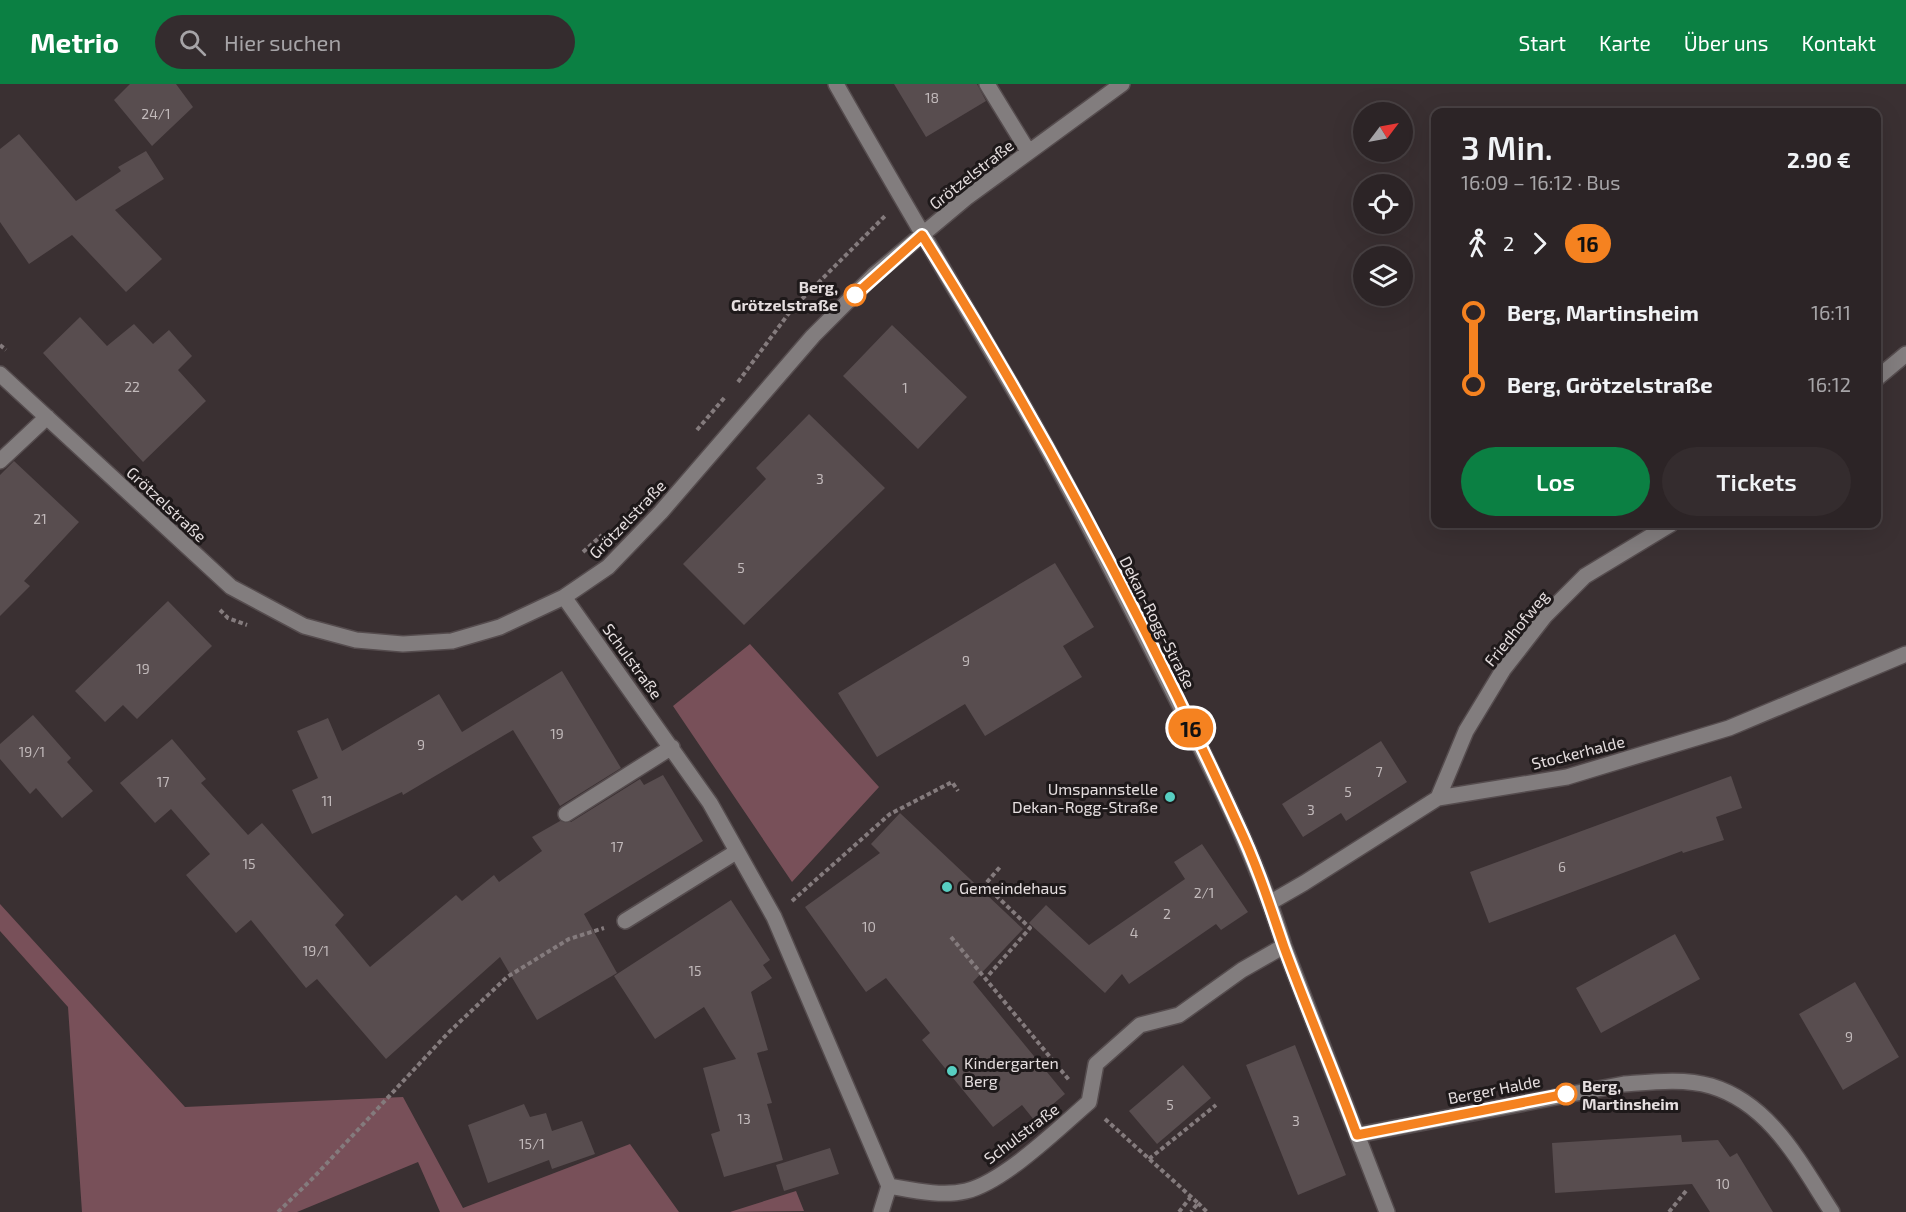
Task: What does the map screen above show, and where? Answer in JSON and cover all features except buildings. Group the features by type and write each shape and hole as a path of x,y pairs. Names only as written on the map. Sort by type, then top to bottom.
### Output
{"street":[{"name":"Dekan-Rogg-Straße","path":"836,84 901,200 1029,416 1113,572 1214,774 1271,902 1284,946 1387,1212"},
{"path":"987,84 1028,152"},
{"name":"Grötzelstraße","path":"0,374 231,587 304,626 356,640 403,644 452,640 500,627 564,597 608,567 637,539 813,336 874,275 1028,152 1122,84"},
{"path":"1881,375 1906,354"},
{"path":"0,461 47,417"},
{"name":"Friedhofweg","path":"1438,798 1466,731 1503,670 1545,616 1586,576 1664,528"},
{"name":"Schulstraße","path":"564,597 710,803 779,925 889,1186 926,1192 966,1191 1001,1173 1089,1102"},
{"name":"Stockerhalde","path":"1271,902 1438,798 1567,777 1729,728 1906,654"},
{"path":"566,814 672,747"},
{"path":"625,921 736,852"},
{"path":"1089,1102 1096,1064 1140,1025 1179,1015 1242,970 1284,946"},
{"name":"Berger Halde","path":"1357,1135 1624,1084 1660,1081 1710,1086 1755,1107 1785,1140 1833,1212"},
{"path":"881,1212 889,1186"}],"path":[{"path":"735,386 792,309 857,247 901,200"},
{"path":"0,345 9,353"},
{"path":"692,436 728,394"},
{"path":"579,555 605,532"},
{"path":"792,901 890,814 952,782 958,791"},
{"path":"987,977 1030,927 984,886 1000,867"},
{"path":"278,1212 314,1177 448,1033 507,977 569,939 625,921"},
{"path":"951,937 987,977 1050,1058 1089,1102 1207,1212"},
{"path":"1149,1159 1216,1105"},
{"path":"1669,1212 1686,1191"},
{"path":"1179,1212 1190,1198"},
{"path":"1191,1212 1198,1203"}],"shaded area":[{"path":"750,644 879,787 792,882 673,706"},
{"path":"0,904 185,1107 403,1097 463,1208 630,1144 679,1212 440,1212 418,1162 297,1212 82,1212 68,1007 0,931"},
{"path":"796,1191 804,1211 730,1212"}],"bus line":[{"name":"16","path":"855,295 874,275 922,235 1029,416 1103,552 1204,753 1239,826 1271,902 1284,946 1357,1135 1566,1094"}],"place":[{"name":"Berg, Grötzelstraße","path":"855,295"},
{"name":"Umspannstelle Dekan-Rogg-Straße","path":"1170,797"},
{"name":"Gemeindehaus","path":"947,887"},
{"name":"Kindergarten Berg","path":"952,1071"},
{"name":"Berg, Martinsheim","path":"1566,1094"}]}
